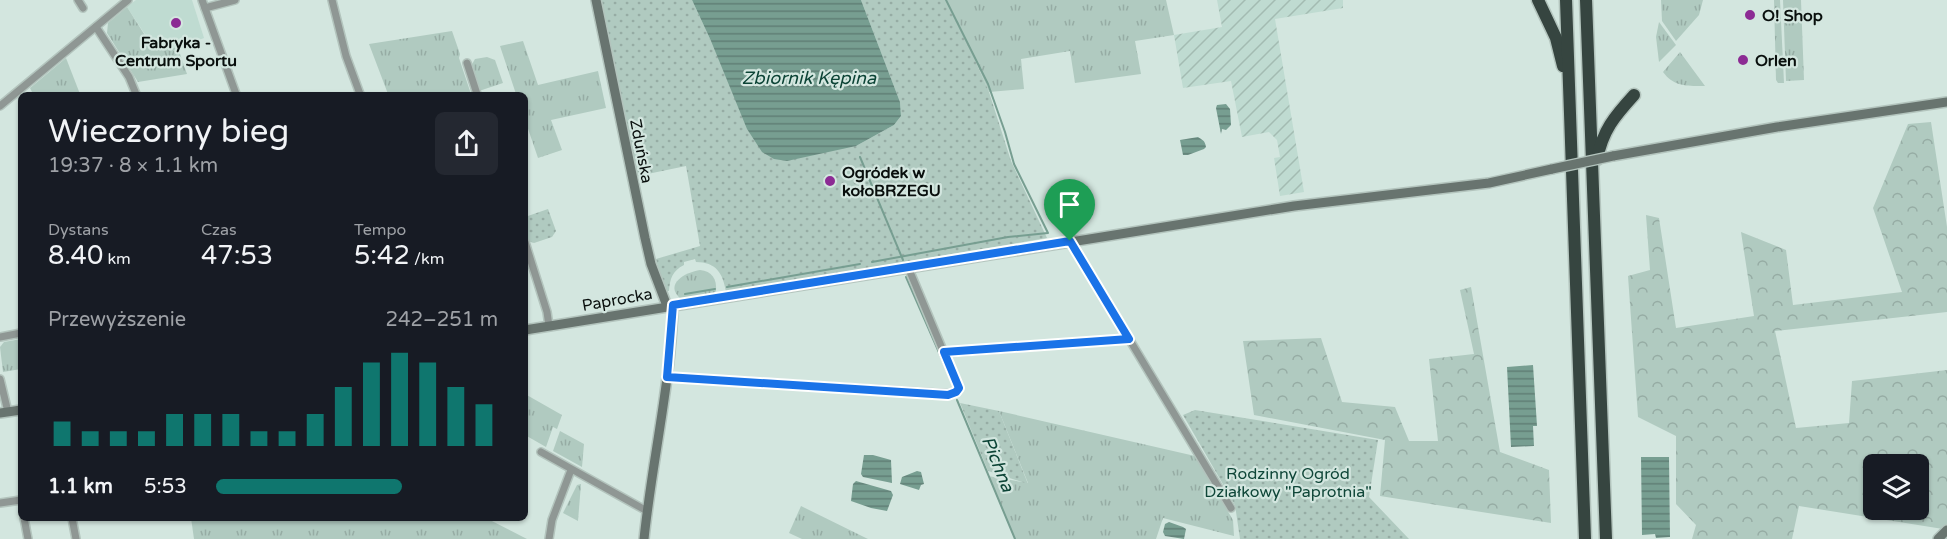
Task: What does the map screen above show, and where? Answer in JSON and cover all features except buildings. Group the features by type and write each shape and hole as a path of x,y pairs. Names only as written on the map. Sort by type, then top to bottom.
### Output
{"highway":[{"path":"1539,0 1556,38 1570,90"},
{"path":"1566,0 1585,539"},
{"path":"1586,0 1606,539"},
{"path":"1593,181 1600,142 1605,131 1634,95"}],"street":[{"path":"78,0 83,8"},
{"path":"1,103 128,0"},
{"path":"202,0 235,92"},
{"path":"205,8 235,0"},
{"path":"332,0 346,56 359,92"},
{"name":"Zduńska","path":"596,0 651,264 670,305 667,377 644,539"},
{"path":"96,27 129,77 135,92"},
{"path":"466,63 476,92"},
{"name":"Paprocka","path":"528,330 1294,206 1479,185 1701,139 1947,102"},
{"path":"1070,241 1231,508"},
{"path":"528,252 549,326"},
{"path":"667,377 948,395 956,392 959,388 908,267"},
{"path":"0,337 18,334"},
{"path":"944,352 1129,339"},
{"path":"0,379 4,413"},
{"path":"541,453 647,511"},
{"path":"549,539 552,520 572,470"},
{"path":"0,503 18,500"},
{"path":"25,521 28,539"},
{"path":"73,521 76,539"},
{"path":"1938,539 1947,530"}],"shaded area":[{"path":"136,0 192,0 204,38 178,48 154,48 127,7"},
{"path":"1217,0 1343,0 1343,8 1275,19 1304,192 1280,196 1274,158 1280,157 1277,140 1269,132 1242,137 1231,81 1183,88 1174,35 1222,27"}],"green space":[{"path":"600,0 692,0 711,41 856,146 894,125 901,116 900,102 861,0 945,0 989,92 1011,161 1047,238 726,292 723,279 717,270 709,264 696,262 695,259 684,262 684,265 674,273 669,291 666,291 663,288 656,259 700,246 686,166 638,176"},
{"path":"945,0 1166,0 1174,35 1135,41 1141,74 1075,83 1070,51 1021,59 1024,89 989,92"},
{"path":"1661,0 1703,0 1699,15 1676,41 1662,21"},
{"path":"1774,0 1780,0 1784,83 1778,83 1776,80"},
{"path":"1783,0 1801,0 1804,80 1786,81"},
{"path":"127,7 153,48 178,48 187,74 138,82 107,33 108,23"},
{"path":"1659,22 1676,45 1659,62 1656,37"},
{"path":"452,31 470,92 387,92 369,44"},
{"path":"523,41 538,85 598,71 606,108 551,120 562,150 538,158 528,129 528,92 515,92 500,46"},
{"path":"1680,52 1705,86 1687,86 1676,83 1663,72"},
{"path":"487,57 495,60 503,83 479,91 471,66 475,59"},
{"path":"66,58 79,92 32,92 30,88"},
{"path":"1931,122 1947,227 1947,312 1775,331 1796,428 1849,423 1852,381 1947,370 1947,524 1943,529 1887,520 1929,520 1929,454 1863,454 1863,516 1799,506 1792,539 1692,539 1696,525 1676,504 1676,436 1638,417 1628,276 1650,270 1646,215 1659,218 1676,328 1754,316 1741,232 1786,250 1793,305 1902,292 1873,208 1908,124"},
{"path":"548,209 556,231 552,237 534,243 528,241 528,216"},
{"path":"700,270 713,276 716,291 713,294 681,299 676,294 675,284 683,276"},
{"path":"1471,287 1500,452 1549,470 1551,523 1380,496 1385,440 1254,415 1243,341 1321,338 1342,402 1395,407 1409,441 1438,441 1429,359 1474,354 1460,290"},
{"path":"18,340 18,370 3,372 0,347 4,342"},
{"path":"528,396 562,415 557,429 553,427 546,447 528,437"},
{"path":"960,403 999,411 1028,484 988,471"},
{"name":"Rodzinny Ogród Działkowy \"Paprotnia\"","path":"1195,410 1378,440 1369,497 1409,539 1240,539 1235,505 1183,415"},
{"path":"999,411 1195,456 1233,520 1234,536 1163,518 1156,539 1015,539 988,476 1028,483"},
{"path":"560,431 584,444 582,467 553,451"},
{"path":"581,484 578,521 563,513 577,485"},
{"path":"801,506 868,539 802,539 789,533"},
{"path":"191,521 492,521 527,539 194,539"}],"water":[{"name":"Zbiornik Kępina","path":"692,0 861,0 900,102 901,116 894,125 856,146 787,161 774,159 762,152 747,129"},
{"path":"1226,104 1230,109 1231,125 1226,130 1222,129 1221,134 1216,108 1217,105"},
{"path":"1198,137 1206,147 1183,155 1180,140"},
{"path":"1533,365 1537,426 1533,426 1534,446 1511,447 1507,367"},
{"path":"864,455 891,460 892,483 863,477 861,474"},
{"path":"1641,457 1669,457 1670,537 1656,538 1655,534 1642,535"},
{"path":"917,471 921,472 924,484 919,490 900,484 902,477"},
{"path":"856,481 891,491 893,495 887,511 851,501 853,484"},
{"path":"1169,522 1186,529 1184,539 1165,536 1163,532 1165,524"}],"waterway":[{"path":"872,262 1008,237 1048,233 1014,164 988,84 946,0"},
{"path":"860,157 903,260"},
{"path":"727,287 860,264"},
{"name":"Pichna","path":"906,277 955,389"},
{"path":"685,294 715,289"},
{"name":"Pichna","path":"957,400 1015,539"}],"place":[{"name":"O! Shop","path":"1750,15"},
{"name":"Fabryka - Centrum Sportu","path":"176,23"},
{"name":"Orlen","path":"1743,60"},
{"name":"Ogródek w kołoBRZEGU","path":"830,181"}],"route":[{"path":"1070,241 1129,339 944,352 959,388 948,395 667,377 673,305 1070,241"}]}
